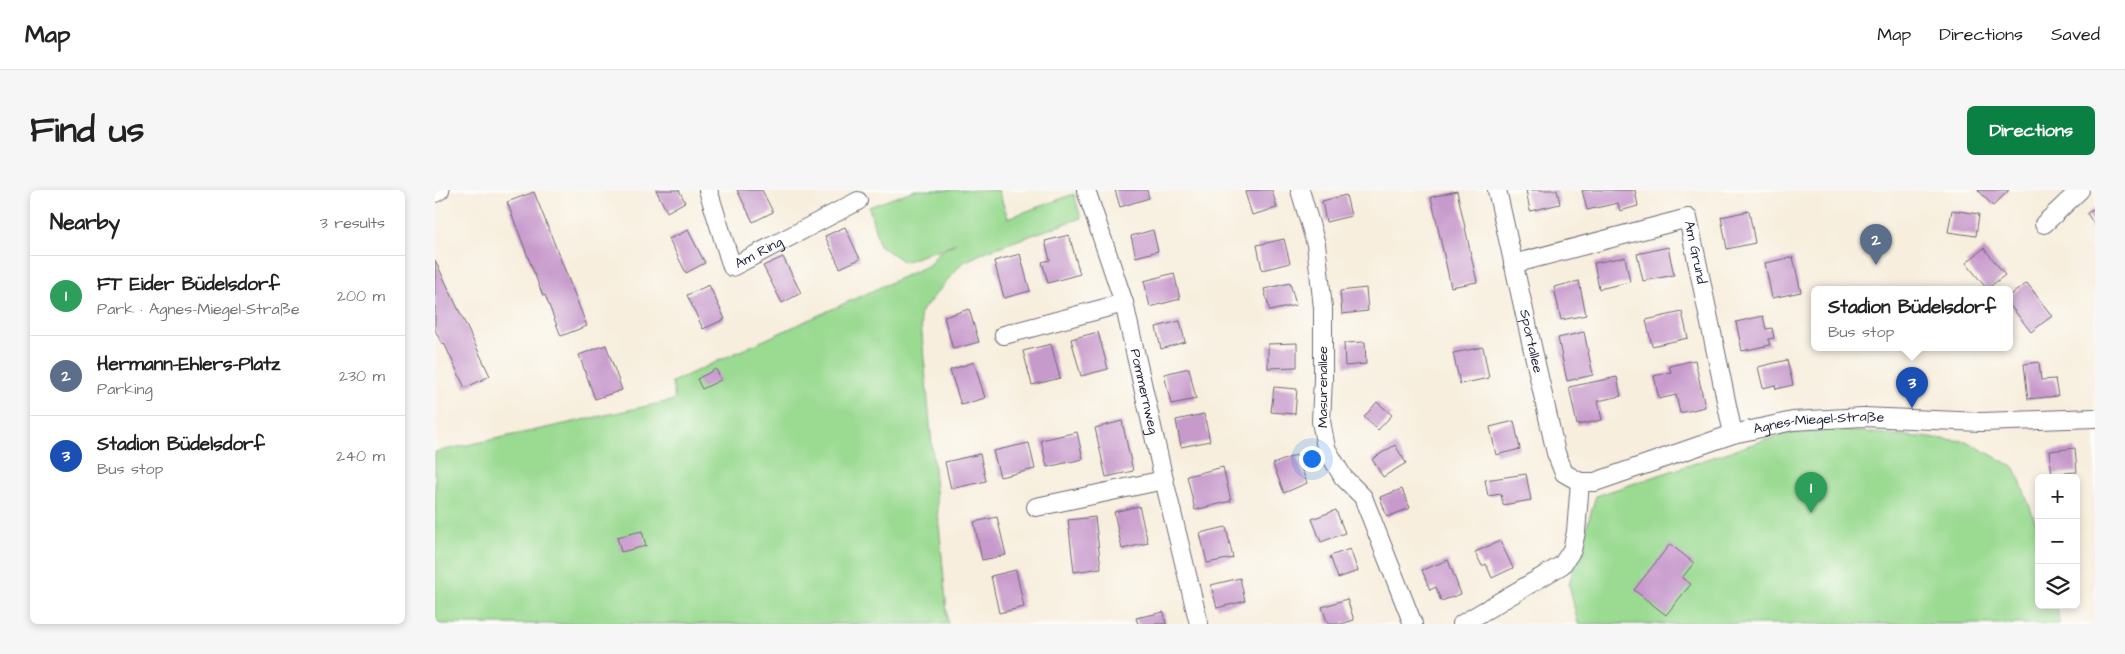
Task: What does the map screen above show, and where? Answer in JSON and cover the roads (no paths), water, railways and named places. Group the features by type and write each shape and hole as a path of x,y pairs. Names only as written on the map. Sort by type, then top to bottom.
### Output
{"street":[{"path":"435,193 440,190"},
{"name":"Am Ring","path":"708,190 733,267 857,201"},
{"name":"Pommernweg","path":"1086,190 1124,303 1163,480 1199,624"},
{"name":"Masurenallee","path":"1300,190 1316,244 1323,308 1321,421 1326,448 1343,477 1363,497 1413,624"},
{"name":"Sportallee","path":"1497,190 1555,453 1564,473 1580,482"},
{"path":"2044,224 2080,190"},
{"name":"Am Grund","path":"1513,264 1688,218 1733,434"},
{"path":"1004,335 1124,303"},
{"name":"Agnes-Miegel-Straße","path":"1580,482 1595,482 1733,434 1793,421 1863,417 1981,422 2095,418"},
{"path":"1036,507 1163,480"},
{"path":"1462,624 1562,566 1572,550 1580,482"}],"place":[{"name":"Hermann-Ehlers-Platz","path":"1876,265"},
{"name":"Stadion Büdelsdorf","path":"1912,408"},
{"name":"FT Eider Büdelsdorf","path":"1811,513"}]}
